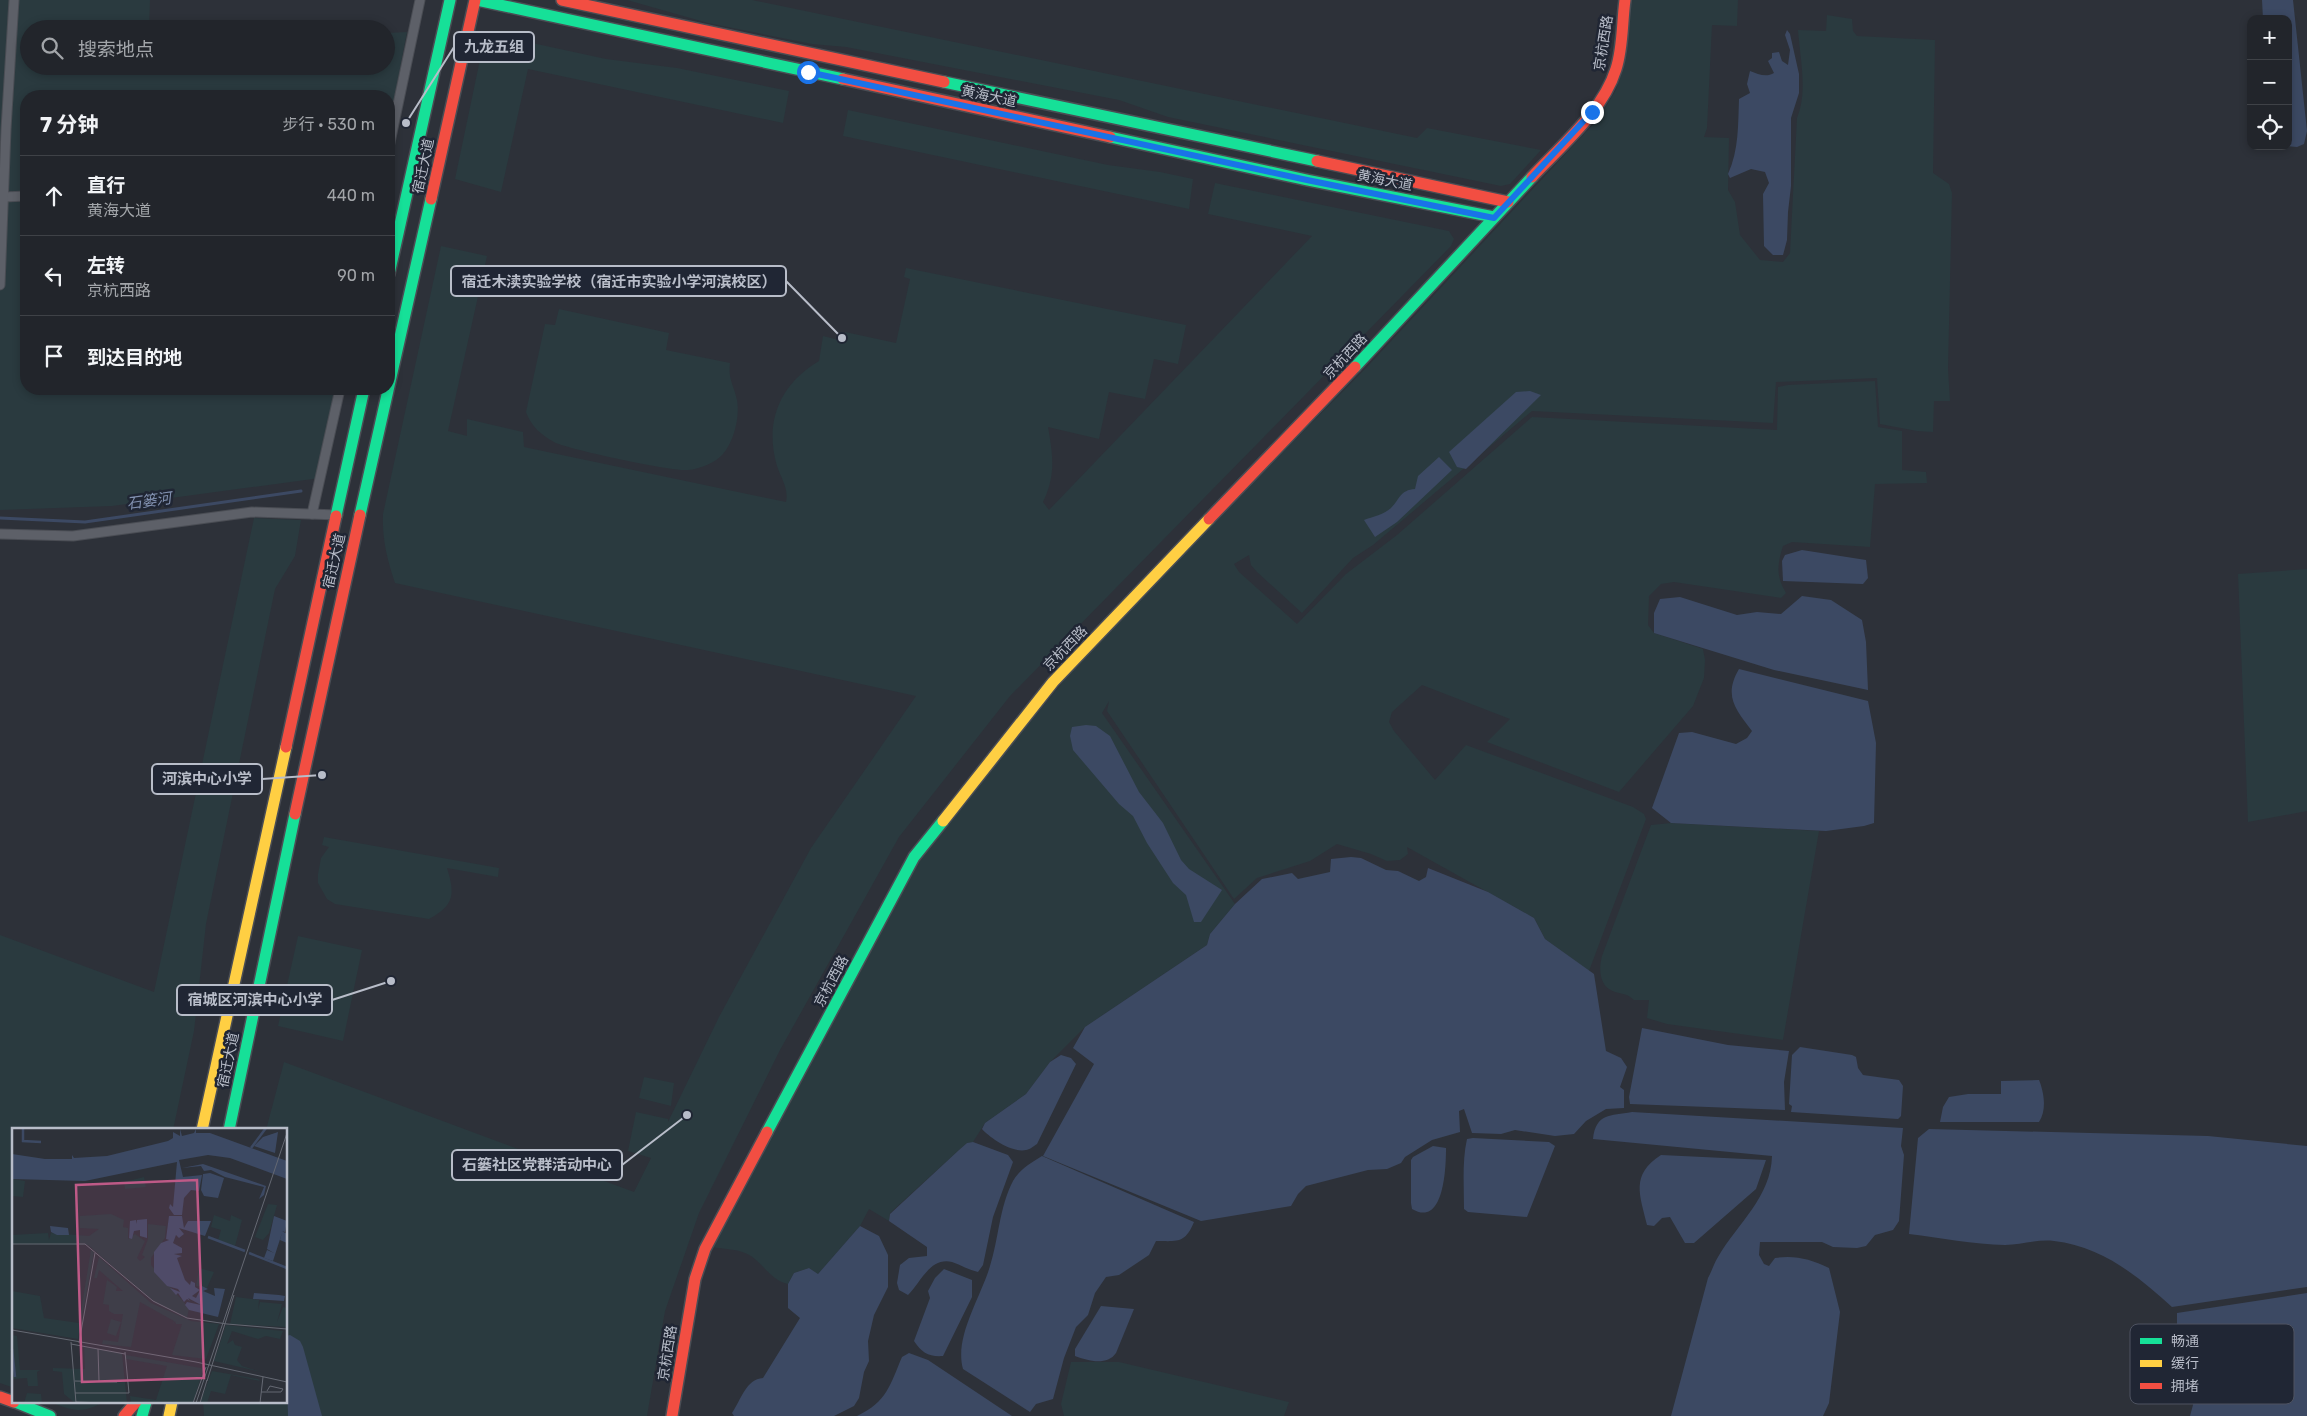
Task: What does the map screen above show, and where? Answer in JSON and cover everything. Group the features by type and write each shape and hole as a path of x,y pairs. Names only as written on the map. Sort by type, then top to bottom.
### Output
{"main road":[{"name":"宿迁大道","path":"395,247 450,0"},
{"name":"宿迁大道","path":"395,363 476,0"},
{"name":"黄海大道","path":"476,0 1307,180 1494,218"},
{"name":"黄海大道","path":"562,0 1508,202"},
{"name":"京杭西路","path":"672,1416 695,1279 705,1249 914,857 1053,682 1345,378 1592,112 1610,88 1617,68 1625,0"},
{"name":"宿迁大道","path":"202,1128 322,574 338,515 363,395"},
{"name":"宿迁大道","path":"229,1128 344,581 388,395"},
{"path":"0,1396 12,1402"},
{"path":"18,1404 50,1416"},
{"path":"124,1416 134,1404"}],"street":[{"path":"0,286 14,0"},
{"path":"395,119 420,0"},
{"path":"4,197 20,196"},
{"path":"312,514 339,395"},
{"path":"0,534 73,536 252,512 338,515"}],"shaded area":[{"path":"0,0 150,0 149,20 20,20 20,75 395,75 395,33 407,32 395,95 395,90 20,90 20,395 336,395 320,478 112,506 0,510"},
{"path":"627,0 752,0 1417,138 1427,128 1541,150 1510,184 1501,186 1168,117 1119,100 846,47 812,44 708,23"},
{"path":"1631,0 1738,0 1737,26 1712,25 1707,128 1704,137 1729,138 1728,190 1735,202 1740,235 1760,260 1783,262 1790,253 1797,118 1803,86 1798,30 1826,31 1827,15 1852,19 1853,31 1857,36 1935,40 1933,173 1949,184 1952,193 1948,369 1950,401 1934,401 1933,432 1880,424 1877,378 1776,382 1773,423 1532,411 1373,545 1353,558 1302,613 1257,572 1251,565 1249,555 1234,564 1239,572 1297,624 1346,574 1397,535 1532,417 1777,430 1778,387 1875,381 1878,427 1902,431 1902,470 1926,472 1927,483 1875,484 1870,547 1792,542 1783,546 1778,570 1780,581 1786,593 1781,598 1674,582 1661,584 1649,596 1648,625 1654,633 1703,649 1705,660 1704,678 1693,706 1619,792 1487,742 1510,719 1422,685 1392,712 1389,722 1394,731 1435,780 1466,745 1633,807 1644,814 1646,819 1589,971 1545,939 1534,918 1407,847 1408,854 1400,860 1387,861 1337,844 1310,861 1257,878 1234,899 1107,711 1109,701 1102,713 1235,904 1210,934 1207,945 1085,1027 1050,1062 1026,1094 985,1123 973,1142 967,1143 890,1213 889,1221 869,1209 860,1226 818,1274 809,1268 794,1273 788,1284 777,1279 747,1254 712,1247 921,856 1070,673 1252,483 1366,368 1598,119 1616,90 1626,55"},
{"path":"505,37 606,59 677,68 789,91 783,123 528,69 501,192 455,179 482,50 492,40"},
{"path":"848,110 1108,165 1160,172 1193,179 1189,209 843,136"},
{"path":"1215,183 1449,231 1454,239 1451,246 1010,696 899,837 780,1050 699,1213 665,1311 647,1416 204,1416 203,1404 288,1404 288,1128 267,1128 284,1062 634,1192 651,1158 628,1151 636,1112 668,1119 668,1122 719,1017 811,848 916,696 395,583 383,532 383,514 441,246 487,256 448,431 467,436 467,419 523,432 524,447 786,502 786,488 773,450 774,420 785,393 805,370 819,361 823,336 843,341 845,332 896,343 910,279 904,277 906,268 1186,325 1178,364 1154,359 1145,399 1109,392 1099,439 1048,427 1052,474 1043,502 1049,510 1312,236 1208,214"},
{"path":"559,309 669,333 666,350 730,363 730,374 737,400 738,414 733,436 723,454 712,463 702,467 679,470 578,450 554,442 541,433 531,422 526,412 545,324 555,325"},
{"path":"254,518 301,520 295,556 275,589 206,924 194,1031 173,1128 12,1128 12,1387 0,1383 0,935 154,992"},
{"path":"2307,569 2307,811 2248,822 2238,574"},
{"path":"1671,823 1819,831 1783,1040 1667,1024 1647,1018 1649,1000 1634,1000 1627,995 1612,991 1603,982 1600,969 1602,956 1651,825"},
{"path":"324,837 499,868 498,877 447,868 452,892 451,898 444,909 429,919 335,904 327,899 318,883 321,858 329,847 322,845"},
{"path":"298,936 362,950 343,1041 278,1026"},
{"path":"644,1077 674,1083 671,1106 639,1098"},
{"path":"1071,1362 1119,1362 1289,1402 1284,1416 1064,1416 1061,1404"},
{"path":"56,1404 100,1404 83,1410"}],"water":[{"path":"2262,0 2293,0 2307,131 2304,144 2297,147 2292,147 2292,15 2263,15"},
{"path":"1787,30 1790,34 1799,74 1799,93 1791,118 1791,186 1787,240 1783,255 1773,255 1764,246 1763,194 1769,183 1765,172 1751,169 1730,178 1728,174 1736,147 1739,99 1750,93 1747,84 1750,71 1765,75 1774,73 1768,61 1772,58 1772,53 1779,52 1782,61 1788,65 1790,50 1785,35"},
{"path":"1530,391 1541,395 1466,469 1457,467 1449,452 1516,392"},
{"path":"1439,457 1452,470 1397,522 1375,537 1364,520 1385,512 1391,508 1403,493 1415,489 1418,476"},
{"path":"1802,550 1866,560 1868,578 1863,584 1783,581 1782,561 1785,555"},
{"path":"1802,596 1831,600 1862,620 1866,642 1868,690 1774,670 1654,633 1654,613 1660,599 1680,597 1737,615 1757,612 1781,614"},
{"path":"1739,669 1868,701 1876,743 1874,823 1826,831 1671,823 1652,808 1679,733 1692,732 1736,744 1747,738 1752,731 1737,709 1732,695 1734,679"},
{"path":"1096,726 1110,736 1139,792 1163,823 1181,860 1189,869 1222,890 1201,922 1194,922 1186,895 1173,883 1147,843 1133,816 1119,804 1073,750 1070,736 1072,727"},
{"path":"1361,858 1386,870 1398,871 1419,881 1426,877 1428,868 1488,892 1534,918 1545,939 1594,974 1606,1051 1621,1058 1627,1067 1620,1087 1624,1090 1624,1108 1606,1109 1586,1121 1574,1134 1555,1136 1515,1130 1501,1134 1472,1133 1464,1109 1459,1111 1460,1132 1432,1140 1405,1157 1401,1163 1387,1169 1368,1170 1306,1186 1298,1194 1291,1206 1201,1221 1043,1156 1094,1064 1073,1048 1085,1027 1207,945 1210,934 1235,904 1262,879 1292,873 1298,879 1330,872 1331,859"},
{"path":"1642,1028 1728,1045 1789,1051 1784,1082 1785,1110 1630,1104 1629,1097"},
{"path":"1800,1047 1852,1055 1856,1057 1858,1068 1863,1075 1899,1080 1903,1086 1901,1116 1898,1119 1791,1112 1792,1106 1789,1104 1792,1055"},
{"path":"1061,1055 1071,1058 1076,1064 1037,1144 1027,1150 1014,1149 996,1140 982,1129 985,1123 1026,1094 1050,1062"},
{"path":"2039,1080 2044,1101 2042,1117 2039,1122 1940,1122 1943,1107 1949,1097 1968,1094 2001,1094 2001,1081"},
{"path":"1632,1112 1903,1128 1901,1146 1904,1155 1899,1221 1893,1230 1875,1235 1866,1246 1857,1248 1833,1247 1822,1242 1760,1242 1759,1255 1764,1264 1769,1266 1775,1258 1796,1257 1829,1268 1840,1312 1829,1403 1823,1416 1671,1416 1708,1278 1718,1257 1760,1197 1770,1171 1772,1156 1593,1139 1597,1124 1605,1117"},
{"path":"1929,1129 2208,1136 2307,1146 2307,1287 2172,1307 2146,1284 2118,1264 2087,1249 2071,1244 2054,1241 2035,1241 2011,1245 1993,1244 1909,1234 1918,1138"},
{"path":"1467,1139 1549,1142 1555,1146 1527,1217 1468,1212 1464,1209 1465,1147"},
{"path":"973,1142 1008,1155 1013,1162 993,1217 983,1265 978,1272 952,1262 944,1261 938,1263 927,1272 908,1295 899,1290 897,1283 900,1265 909,1258 927,1256 927,1247 889,1221 890,1214 967,1143"},
{"path":"1433,1146 1446,1148 1444,1181 1437,1203 1431,1210 1423,1213 1412,1209 1411,1160"},
{"path":"1661,1155 1766,1160 1756,1189 1694,1243 1685,1243 1670,1217 1662,1218 1654,1226 1647,1225 1640,1195 1641,1178 1651,1163"},
{"path":"1042,1156 1194,1222 1184,1238 1175,1241 1156,1241 1149,1255 1119,1275 1106,1277 1095,1293 1088,1315 1076,1327 1064,1358 1053,1399 1036,1404 1030,1412 963,1369 961,1357 965,1331 990,1266 1008,1191 1019,1173"},
{"path":"860,1226 879,1236 888,1255 888,1287 874,1315 868,1341 869,1361 864,1372 859,1398 854,1406 834,1416 734,1416 732,1413 744,1391 752,1382 763,1378 800,1318 788,1308 788,1284 794,1273 809,1268 818,1274"},
{"path":"944,1269 972,1280 972,1297 943,1356 934,1356 920,1349 914,1341 930,1298 928,1291 935,1278"},
{"path":"2307,1293 2307,1416 2190,1416 2193,1404 2294,1404 2294,1324 2177,1324 2177,1313"},
{"path":"1101,1306 1134,1309 1116,1353 1108,1360 1102,1361 1091,1361 1075,1356 1075,1349"},
{"path":"288,1336 300,1341 303,1347 322,1416 288,1416"},
{"path":"909,1353 928,1360 1012,1416 857,1416 867,1411 881,1399 902,1357"}],"waterway":[{"name":"石篓河","path":"0,518 85,522 301,491"}],"traffic: fast":[{"path":"395,247 450,0"},
{"path":"477,0 843,79"},
{"path":"944,82 1317,161"},
{"path":"1110,137 1307,180 1494,217"},
{"path":"1355,367 1532,177"},
{"path":"395,359 431,199"},
{"path":"336,516 363,395"},
{"path":"360,515 387,395"},
{"path":"229,1128 295,814"},
{"path":"767,1132 914,857 943,821"},
{"path":"20,1404 50,1416"},
{"path":"142,1416 145,1404"}],"traffic: slow":[{"path":"943,821 1053,682 1209,519"},
{"path":"202,1128 286,747"},
{"path":"169,1416 172,1404"}],"traffic: jam":[{"path":"431,199 475,0"},
{"path":"562,0 944,82"},
{"path":"1532,177 1592,113 1610,84 1620,52 1625,0"},
{"path":"843,79 1110,137"},
{"path":"1317,161 1508,202"},
{"path":"1209,519 1355,367"},
{"path":"295,814 360,515"},
{"path":"286,747 336,516"},
{"path":"672,1416 695,1279 705,1249 767,1132"},
{"path":"0,1397 12,1401"},
{"path":"124,1416 134,1404"}],"place":[{"name":"九龙五组","path":"406,123"},
{"name":"宿迁木渎实验学校（宿迁市实验小学河滨校区）","path":"842,338"},
{"name":"河滨中心小学","path":"322,775"},
{"name":"宿城区河滨中心小学","path":"391,981"},
{"name":"石篓社区党群活动中心","path":"687,1115"}],"route":[{"path":"808,72 1307,180 1494,218 1592,112"}]}
